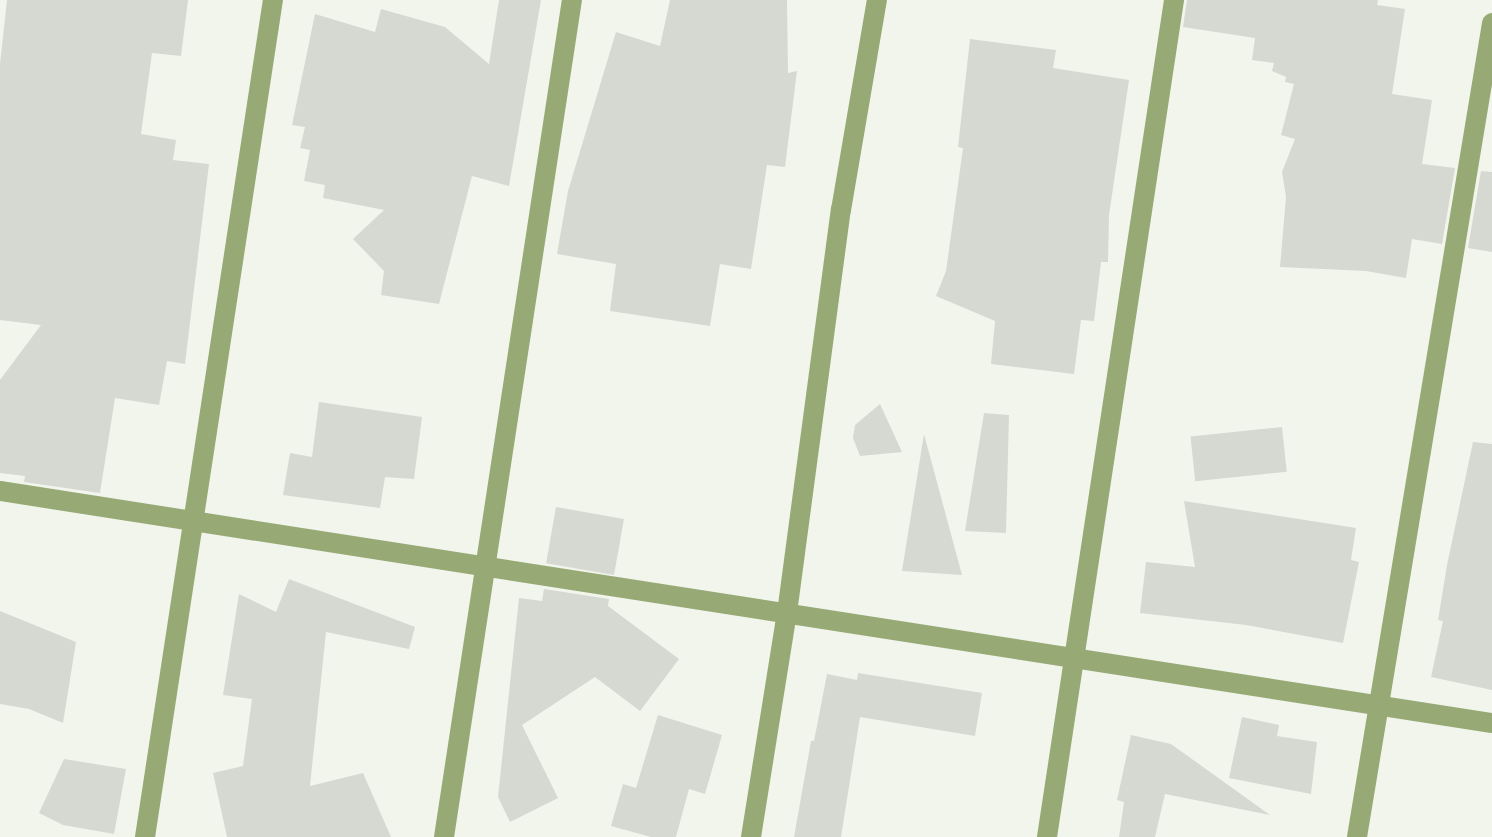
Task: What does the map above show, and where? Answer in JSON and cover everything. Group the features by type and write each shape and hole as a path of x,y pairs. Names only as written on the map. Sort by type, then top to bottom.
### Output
{"street":[{"path":"145,837 273,0"},
{"path":"444,837 572,0"},
{"path":"751,837 787,613 841,210 877,0"},
{"path":"1047,837 1174,0"},
{"path":"1357,837 1492,23"},
{"path":"0,491 1492,723"}],"building":[{"path":"7,0 188,0 181,56 152,53 141,134 176,140 173,160 209,164 185,364 167,361 159,405 115,398 100,493 24,482 25,476 0,473 0,380 41,325 0,320 0,64"},
{"path":"499,0 541,0 509,186 472,176 439,304 381,295 384,271 353,239 384,210 323,198 325,185 304,181 310,150 300,148 305,127 292,125 315,14 375,32 381,9 445,27 489,64"},
{"path":"670,0 787,0 788,73 797,71 785,167 767,165 751,269 720,264 710,326 610,311 616,264 557,254 568,191 616,32 660,46"},
{"path":"1187,0 1378,0 1377,5 1405,9 1392,94 1432,100 1422,164 1455,168 1442,244 1412,239 1406,278 1366,271 1280,267 1286,197 1282,172 1295,139 1281,135 1294,84 1285,82 1286,77 1272,71 1274,63 1252,60 1255,38 1183,27"},
{"path":"970,39 1056,50 1053,68 1129,80 1109,215 1108,262 1101,262 1094,321 1081,320 1074,374 991,364 995,321 936,296 946,271 963,148 958,147"},
{"path":"1481,171 1492,172 1492,252 1468,248"},
{"path":"319,402 422,417 414,479 385,477 380,508 283,495 290,453 312,457"},
{"path":"880,404 902,452 860,456 853,438 855,425"},
{"path":"984,413 1009,415 1006,533 965,531"},
{"path":"1282,427 1287,472 1195,481 1191,437"},
{"path":"924,434 962,575 902,571"},
{"path":"1473,442 1492,444 1492,690 1431,677 1443,621 1438,620 1447,565"},
{"path":"1184,501 1356,528 1351,560 1359,562 1343,643 1246,625 1140,613 1146,562 1195,567"},
{"path":"556,507 624,519 614,575 546,563"},
{"path":"289,579 415,627 409,649 326,632 310,786 363,773 391,837 227,837 213,773 243,766 252,699 223,695 239,594 276,612"},
{"path":"544,589 609,599 608,606 679,659 640,711 595,677 522,725 558,798 510,822 498,797 519,598 542,601"},
{"path":"0,611 76,642 63,723 29,709 0,704"},
{"path":"858,673 982,693 975,736 860,717 841,837 794,837 827,674 857,680"},
{"path":"658,715 722,735 705,794 689,789 676,837 651,837 611,826 623,784 636,788"},
{"path":"1242,717 1279,725 1277,736 1317,742 1311,794 1229,778"},
{"path":"1131,735 1171,744 1270,815 1165,794 1155,837 1119,837 1124,802 1117,800"},
{"path":"64,759 126,769 114,834 63,825 39,813"}]}
